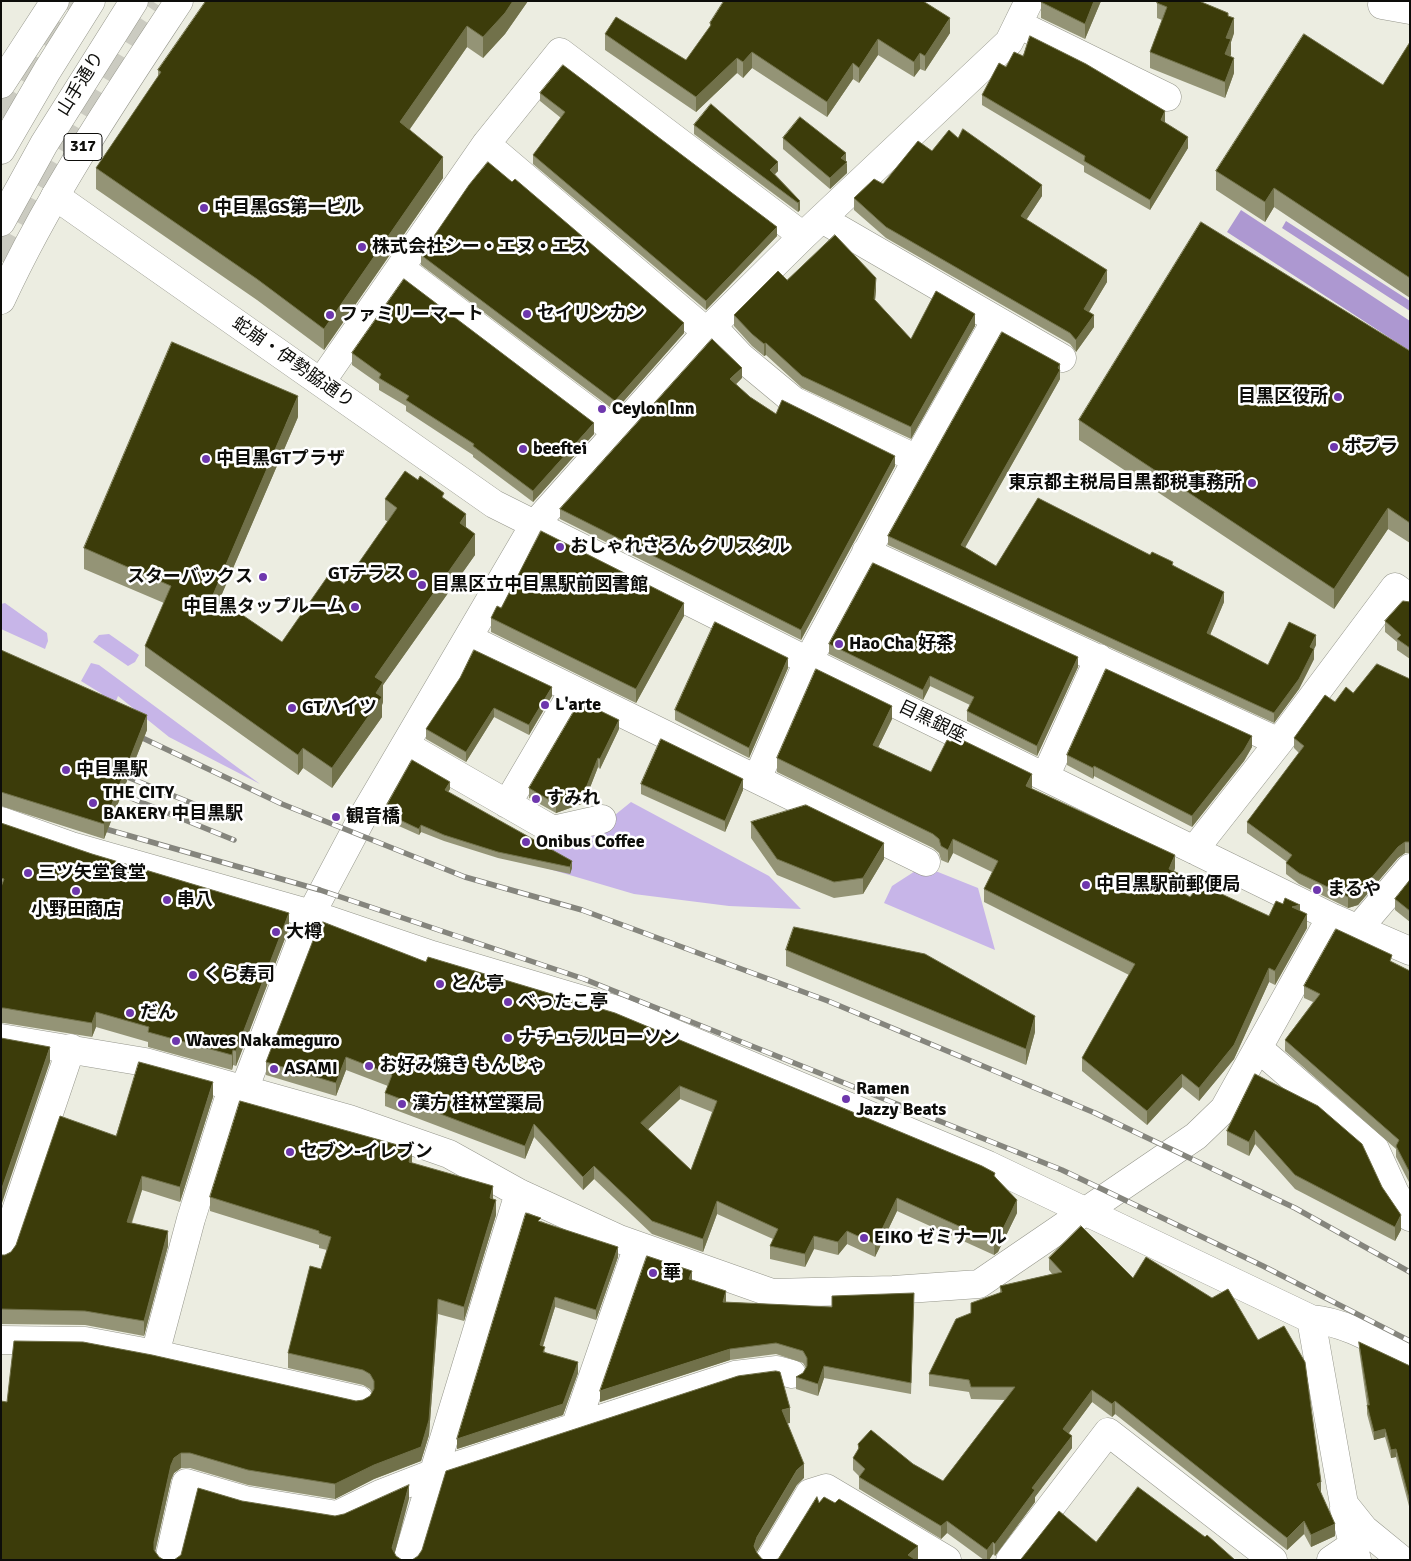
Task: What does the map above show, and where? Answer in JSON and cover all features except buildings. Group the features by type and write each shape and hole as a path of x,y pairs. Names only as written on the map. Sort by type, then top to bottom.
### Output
{"street":[{"path":"1,84 55,1"},
{"name":"山手通り","path":"1,150 47,71 92,1"},
{"name":"山手通り","path":"1,222 44,144 134,1"},
{"name":"317","path":"1,300 84,145 179,1"},
{"path":"1382,5 1410,10"},
{"path":"154,1354 191,1219 238,1089 311,914 362,818 534,525 710,329 813,228 1009,42 1023,13 1167,97"},
{"path":"320,382 486,144 560,52 813,228 996,320 1062,358"},
{"path":"486,144 794,401 917,459"},
{"name":"蛇崩・伊勢脇通り","path":"55,196 494,504 534,525"},
{"path":"400,268 617,432"},
{"path":"757,779 808,661 917,459 996,320"},
{"name":"目黒銀座","path":"534,525 1331,917"},
{"path":"866,552 1279,742"},
{"path":"1194,850 1279,742 1395,586 1410,598"},
{"path":"468,638 926,862"},
{"path":"1045,777 1099,658"},
{"path":"507,804 574,690"},
{"path":"405,744 553,830 602,819"},
{"path":"1,821 71,846 311,914 432,955 620,1011 988,1165 1311,1320 1334,1323 1364,1335 1410,1359"},
{"path":"1358,929 1410,868"},
{"path":"1,1038 71,1048 145,1062 349,1119 449,1154 519,1194 638,1246 772,1293 893,1290 979,1284 1196,1136 1224,1109 1331,917 1399,947"},
{"path":"1,1255 71,1048"},
{"path":"1258,1048 1375,1149 1395,1193 1410,1217"},
{"path":"407,1560 519,1194"},
{"path":"574,1428 638,1246"},
{"path":"1311,1320 1344,1504 1347,1555"},
{"path":"1,1340 85,1341 154,1354 359,1400"},
{"path":"169,1560 186,1483 245,1500 337,1515 380,1494 434,1473 735,1376 777,1370 792,1374"},
{"path":"1010,1560 1108,1432 1273,1560"},
{"path":"770,1560 810,1493 826,1488 947,1560"},
{"path":"1344,1504 1364,1529 1402,1560"}],"shaded area":[{"path":"1241,210 1410,321 1410,351 1227,232"},
{"path":"1286,221 1410,301 1410,311 1282,228"},
{"path":"5,603 47,633 48,641 45,649 1,629 1,604"},
{"path":"109,634 139,655 135,662 128,666 93,642 99,635"},
{"path":"91,663 99,665 260,784 169,737 118,696 111,714 96,707 102,694 81,681"},
{"path":"631,802 769,876 801,909 729,906 634,894 539,866 541,837 605,823"},
{"path":"923,866 978,888 995,950 884,903 892,886"}],"tunnel":[{"path":"1,117 72,1"},
{"path":"1,261 35,198 132,31 152,1"}],"railway":[{"path":"132,733 282,804 465,877 582,910 828,1001 1095,1113 1295,1208 1410,1272"},
{"path":"115,772 226,817"},
{"path":"109,789 234,840"},
{"path":"95,826 320,890 584,979 1062,1170 1263,1266 1410,1341"}],"place":[{"name":"中目黒GS第一ビル","path":"204,208"},
{"name":"株式会社シー・エヌ・エス","path":"362,247"},
{"name":"セイリンカン","path":"527,314"},
{"name":"ファミリーマート","path":"330,315"},
{"name":"目黒区役所","path":"1338,397"},
{"name":"Ceylon Inn","path":"602,409"},
{"name":"ポプラ","path":"1334,447"},
{"name":"beeftei","path":"523,449"},
{"name":"中目黒GTプラザ","path":"206,459"},
{"name":"東京都主税局目黒都税事務所","path":"1252,483"},
{"name":"おしゃれさろん クリスタル","path":"560,547"},
{"name":"GTテラス","path":"413,574"},
{"name":"スターバックス","path":"263,577"},
{"name":"目黒区立中目黒駅前図書館","path":"422,585"},
{"name":"中目黒タップルーム","path":"355,607"},
{"name":"Hao Cha 好茶","path":"839,644"},
{"name":"L'arte","path":"545,705"},
{"name":"GTハイツ","path":"292,708"},
{"name":"中目黒駅","path":"66,770"},
{"name":"すみれ","path":"536,799"},
{"name":"THE CITY BAKERY 中目黒駅","path":"93,803"},
{"name":"観音橋","path":"336,817"},
{"name":"Onibus Coffee","path":"526,842"},
{"name":"三ツ矢堂食堂","path":"28,873"},
{"name":"中目黒駅前郵便局","path":"1086,885"},
{"name":"まるや","path":"1317,890"},
{"name":"小野田商店","path":"76,891"},
{"name":"串八","path":"167,900"},
{"name":"大樽","path":"276,932"},
{"name":"くら寿司","path":"193,975"},
{"name":"とん亭","path":"440,984"},
{"name":"べったこ亭","path":"508,1002"},
{"name":"だん","path":"130,1013"},
{"name":"ナチュラルローソン","path":"508,1038"},
{"name":"Waves Nakameguro","path":"176,1041"},
{"name":"お好み焼き もんじゃ","path":"369,1066"},
{"name":"ASAMI","path":"274,1069"},
{"name":"Ramen Jazzy Beats","path":"846,1099"},
{"name":"漢方 桂林堂薬局","path":"402,1104"},
{"name":"セブン-イレブン","path":"290,1152"},
{"name":"EIKO ゼミナール","path":"864,1238"},
{"name":"華","path":"653,1273"}]}
